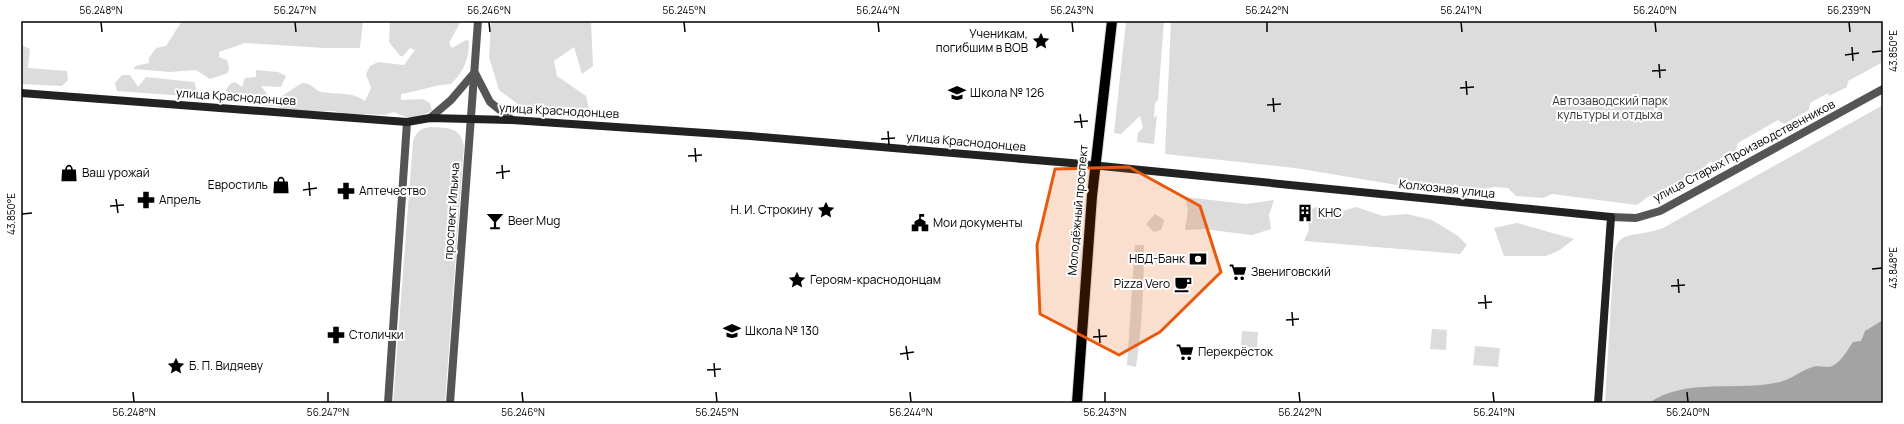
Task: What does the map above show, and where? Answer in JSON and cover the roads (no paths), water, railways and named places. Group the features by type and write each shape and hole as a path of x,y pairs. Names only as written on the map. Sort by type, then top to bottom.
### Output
{"main road":[{"name":"Молодёжный проспект","path":"1077,403 1085,273 1112,21"},
{"name":"улица Краснодонцев","path":"21,93 408,122 430,118 512,120 696,132 1096,165"},
{"name":"Колхозная улица","path":"1096,165 1611,217"},
{"path":"1598,403 1611,217"}],"street":[{"name":"проспект Ильича","path":"450,403 478,21"},
{"path":"430,118 451,100 474,73 490,102 512,120"},
{"name":"улица Старых Производственников","path":"1611,217 1636,218 1660,211 1883,89"},
{"path":"388,403 408,122"}],"place":[{"name":"Ученикам, погибшим в ВОВ","path":"1041,41"},
{"name":"Школа № 126","path":"957,93"},
{"name":"Ваш урожай","path":"69,173"},
{"name":"Евростиль","path":"281,185"},
{"name":"Аптечество","path":"346,191"},
{"name":"Апрель","path":"146,200"},
{"name":"Н. И. Строкину","path":"826,210"},
{"name":"КНС","path":"1305,213"},
{"name":"Beer Mug","path":"495,221"},
{"name":"Мои документы","path":"920,223"},
{"name":"НБД-Банк","path":"1198,259"},
{"name":"Звениговский","path":"1238,272"},
{"name":"Героям-краснодонцам","path":"797,280"},
{"name":"Pizza Vero","path":"1183,284"},
{"name":"Школа № 130","path":"732,331"},
{"name":"Столички","path":"336,335"},
{"name":"Перекрёсток","path":"1185,352"},
{"name":"Б. П. Видяеву","path":"176,366"}],"park label":[{"name":"Автозаводский парк культуры и отдыха","path":"1610,108"}]}
